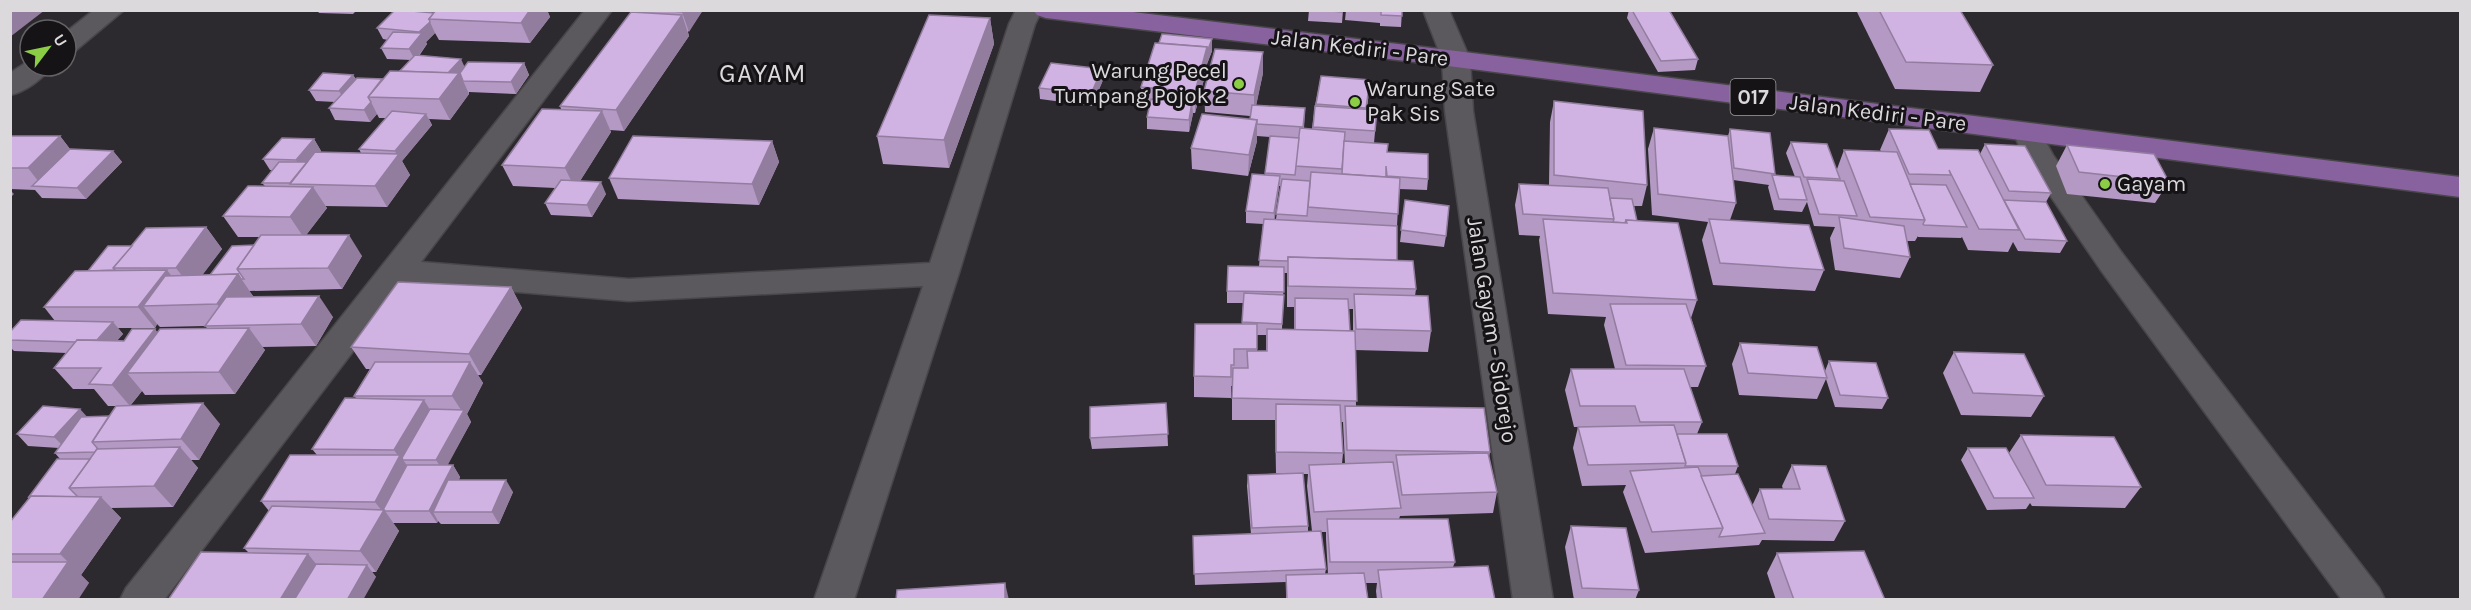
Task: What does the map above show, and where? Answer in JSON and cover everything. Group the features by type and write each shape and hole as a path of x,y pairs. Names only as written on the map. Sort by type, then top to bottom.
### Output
{"main road":[{"name":"Jalan Kediri - Pare","path":"1046,10 1456,59 2460,187"}],"street":[{"path":"78,36 111,10"},
{"path":"140,600 599,10"},
{"path":"834,600 943,273 1022,24 1029,10"},
{"name":"Jalan Gayam - Sidorejo","path":"1436,10 1456,59 1459,111 1533,600"},
{"path":"2027,132 2039,157 2111,261 2365,600"},
{"path":"395,271 629,290 792,283 943,273"}],"building":[{"path":"395,10 434,13 429,19 430,22 419,32 377,28"},
{"path":"436,10 530,10 521,23 429,19"},
{"path":"1320,10 1343,10 1342,12"},
{"path":"1367,10 1402,10 1402,16 1381,15 1381,11"},
{"path":"1632,10 1669,10 1698,59 1661,61"},
{"path":"1879,10 1960,10 1993,65 1906,62"},
{"path":"631,12 682,15 616,110 560,106"},
{"path":"929,15 990,18 944,140 877,136"},
{"path":"393,32 422,33 409,49 381,48"},
{"path":"1162,34 1212,39 1207,52 1207,47 1159,43"},
{"path":"1155,43 1207,47 1195,92 1141,87"},
{"path":"1215,49 1263,52 1254,95 1204,91"},
{"path":"415,55 461,59 448,73 400,71"},
{"path":"468,62 524,63 511,82 463,81 460,73"},
{"path":"1051,63 1102,69 1091,94 1039,88"},
{"path":"390,71 459,73 439,99 368,97"},
{"path":"323,73 353,75 339,91 309,90"},
{"path":"1321,76 1370,80 1366,108 1316,104"},
{"path":"357,78 382,79 368,97 371,102 364,110 329,108"},
{"path":"1151,99 1192,102 1189,120 1147,117"},
{"path":"1554,101 1643,111 1647,185 1554,175"},
{"path":"1252,105 1305,108 1303,127 1257,124 1257,120 1250,119"},
{"path":"1315,106 1377,110 1375,131 1313,127"},
{"path":"542,109 602,111 565,168 502,165"},
{"path":"392,111 426,114 395,151 359,149"},
{"path":"1202,114 1257,120 1249,155 1191,148"},
{"path":"1300,128 1345,132 1342,169 1295,166"},
{"path":"1654,128 1728,136 1736,203 1658,194"},
{"path":"1730,129 1770,133 1775,174 1734,168"},
{"path":"1889,129 1929,130 1938,149 1978,150 2019,230 1979,229 1949,170 1951,175 1909,174"},
{"path":"10,136 60,136 28,168 10,168"},
{"path":"633,136 772,141 752,184 609,178"},
{"path":"1270,136 1299,138 1295,175 1265,173"},
{"path":"282,138 314,139 296,160 263,159"},
{"path":"1344,141 1388,144 1387,152 1428,154 1428,179 1387,176 1386,166 1386,177 1342,174"},
{"path":"1791,142 1827,144 1840,179 1804,177"},
{"path":"1985,144 2025,146 2051,193 2009,191"},
{"path":"2067,145 2154,154 2169,182 2079,172"},
{"path":"70,149 113,151 77,188 32,186"},
{"path":"1844,150 1897,152 1925,220 1870,217"},
{"path":"315,152 399,154 375,186 290,184"},
{"path":"279,162 307,162 290,183 262,183"},
{"path":"1311,172 1400,178 1398,214 1308,207"},
{"path":"1252,174 1280,176 1274,213 1246,211"},
{"path":"1772,175 1800,177 1807,200 1779,199"},
{"path":"1282,179 1310,181 1307,216 1276,214"},
{"path":"1807,179 1844,181 1857,216 1819,214"},
{"path":"561,180 601,182 587,205 545,203"},
{"path":"1519,184 1608,188 1614,219 1523,214"},
{"path":"1910,184 1946,185 1967,227 1924,225 1925,220"},
{"path":"248,186 313,187 290,217 223,216"},
{"path":"1610,198 1632,199 1637,221 1613,222"},
{"path":"1405,200 1449,206 1446,236 1401,230"},
{"path":"2004,200 2046,202 2067,241 2025,239"},
{"path":"1839,217 1904,226 1910,257 1844,248"},
{"path":"1264,219 1397,226 1397,260 1288,257 1288,261 1259,260"},
{"path":"1543,219 1678,223 1697,300 1553,293"},
{"path":"1709,219 1809,225 1824,270 1720,263"},
{"path":"206,227 176,268 113,268 146,228"},
{"path":"261,235 349,235 328,268 237,269"},
{"path":"254,245 237,269 244,279 241,279 238,274 210,275 232,246"},
{"path":"108,246 132,246 113,268 115,270 88,271"},
{"path":"1288,257 1413,261 1416,289 1288,286"},
{"path":"1228,266 1284,267 1284,292 1227,291"},
{"path":"167,270 138,307 44,307 75,271"},
{"path":"238,274 217,304 143,306 165,276"},
{"path":"398,282 511,287 469,354 351,347"},
{"path":"1244,293 1284,295 1282,324 1242,322"},
{"path":"1354,294 1428,296 1431,331 1356,329"},
{"path":"319,296 301,324 205,326 226,297"},
{"path":"1295,298 1348,299 1350,331 1295,330"},
{"path":"1610,304 1686,304 1706,366 1626,365"},
{"path":"21,320 113,322 97,340 77,340 76,342 10,340 10,332"},
{"path":"1195,324 1257,324 1257,349 1234,349 1231,377 1194,376"},
{"path":"249,328 219,372 127,373 160,329"},
{"path":"132,329 155,329 112,385 89,384 101,368 54,368 77,340 124,341"},
{"path":"1267,329 1355,331 1357,401 1232,398 1233,368 1248,368 1247,351 1267,351"},
{"path":"1740,343 1817,347 1827,378 1748,373"},
{"path":"1954,352 2024,354 2044,396 1973,393"},
{"path":"1829,361 1876,363 1888,398 1840,395"},
{"path":"375,362 470,362 452,396 354,396"},
{"path":"1571,369 1684,369 1702,422 1640,422 1635,406 1580,406"},
{"path":"345,398 424,400 394,450 312,449"},
{"path":"203,403 181,439 92,442 116,406"},
{"path":"1166,403 1168,434 1090,438 1090,407"},
{"path":"1276,404 1340,405 1343,453 1276,452"},
{"path":"43,406 80,409 54,437 17,434"},
{"path":"1345,406 1484,408 1490,452 1347,450"},
{"path":"430,409 464,410 436,460 403,460 402,458"},
{"path":"109,416 92,442 98,449 95,452 55,453 81,417"},
{"path":"1674,425 1686,463 1588,465 1578,427"},
{"path":"1677,434 1727,434 1738,466 1685,466"},
{"path":"2021,435 2114,437 2141,487 2046,485"},
{"path":"180,447 154,486 69,488 97,449"},
{"path":"1968,448 2006,448 2034,498 1994,498"},
{"path":"1488,453 1497,492 1402,495 1396,455"},
{"path":"290,455 400,455 375,502 261,501"},
{"path":"57,459 90,459 69,488 78,497 31,496 28,498"},
{"path":"1393,462 1401,508 1314,512 1309,465"},
{"path":"407,465 453,465 429,511 383,510"},
{"path":"1792,465 1826,466 1845,521 1769,519 1760,489 1800,489"},
{"path":"1698,467 1723,528 1652,532 1630,471"},
{"path":"1303,473 1308,526 1252,528 1248,475"},
{"path":"1738,474 1765,533 1719,537 1723,528 1701,476"},
{"path":"448,480 506,480 492,512 433,512"},
{"path":"31,496 101,497 60,554 10,554 10,522"},
{"path":"272,506 384,510 360,551 244,548"},
{"path":"1327,519 1448,519 1455,562 1330,562"},
{"path":"1571,526 1626,528 1639,590 1582,588"},
{"path":"1321,531 1326,569 1194,574 1193,536"},
{"path":"1864,551 1885,600 1794,600 1777,553"},
{"path":"201,552 308,554 280,600 168,600"},
{"path":"10,562 68,562 42,600 10,600"},
{"path":"316,564 367,565 347,600 294,600"},
{"path":"1488,566 1495,600 1382,600 1378,570"},
{"path":"1364,573 1368,600 1287,600 1286,575"},
{"path":"1005,583 1005,600 896,600 897,590"}],"place":[{"name":"Warung Pecel Tumpang Pojok 2","path":"1239,84"},
{"name":"Warung Sate Pak Sis","path":"1355,102"},
{"name":"Gayam","path":"2105,184"}],"district":[{"name":"GAYAM","path":"763,73"}]}
